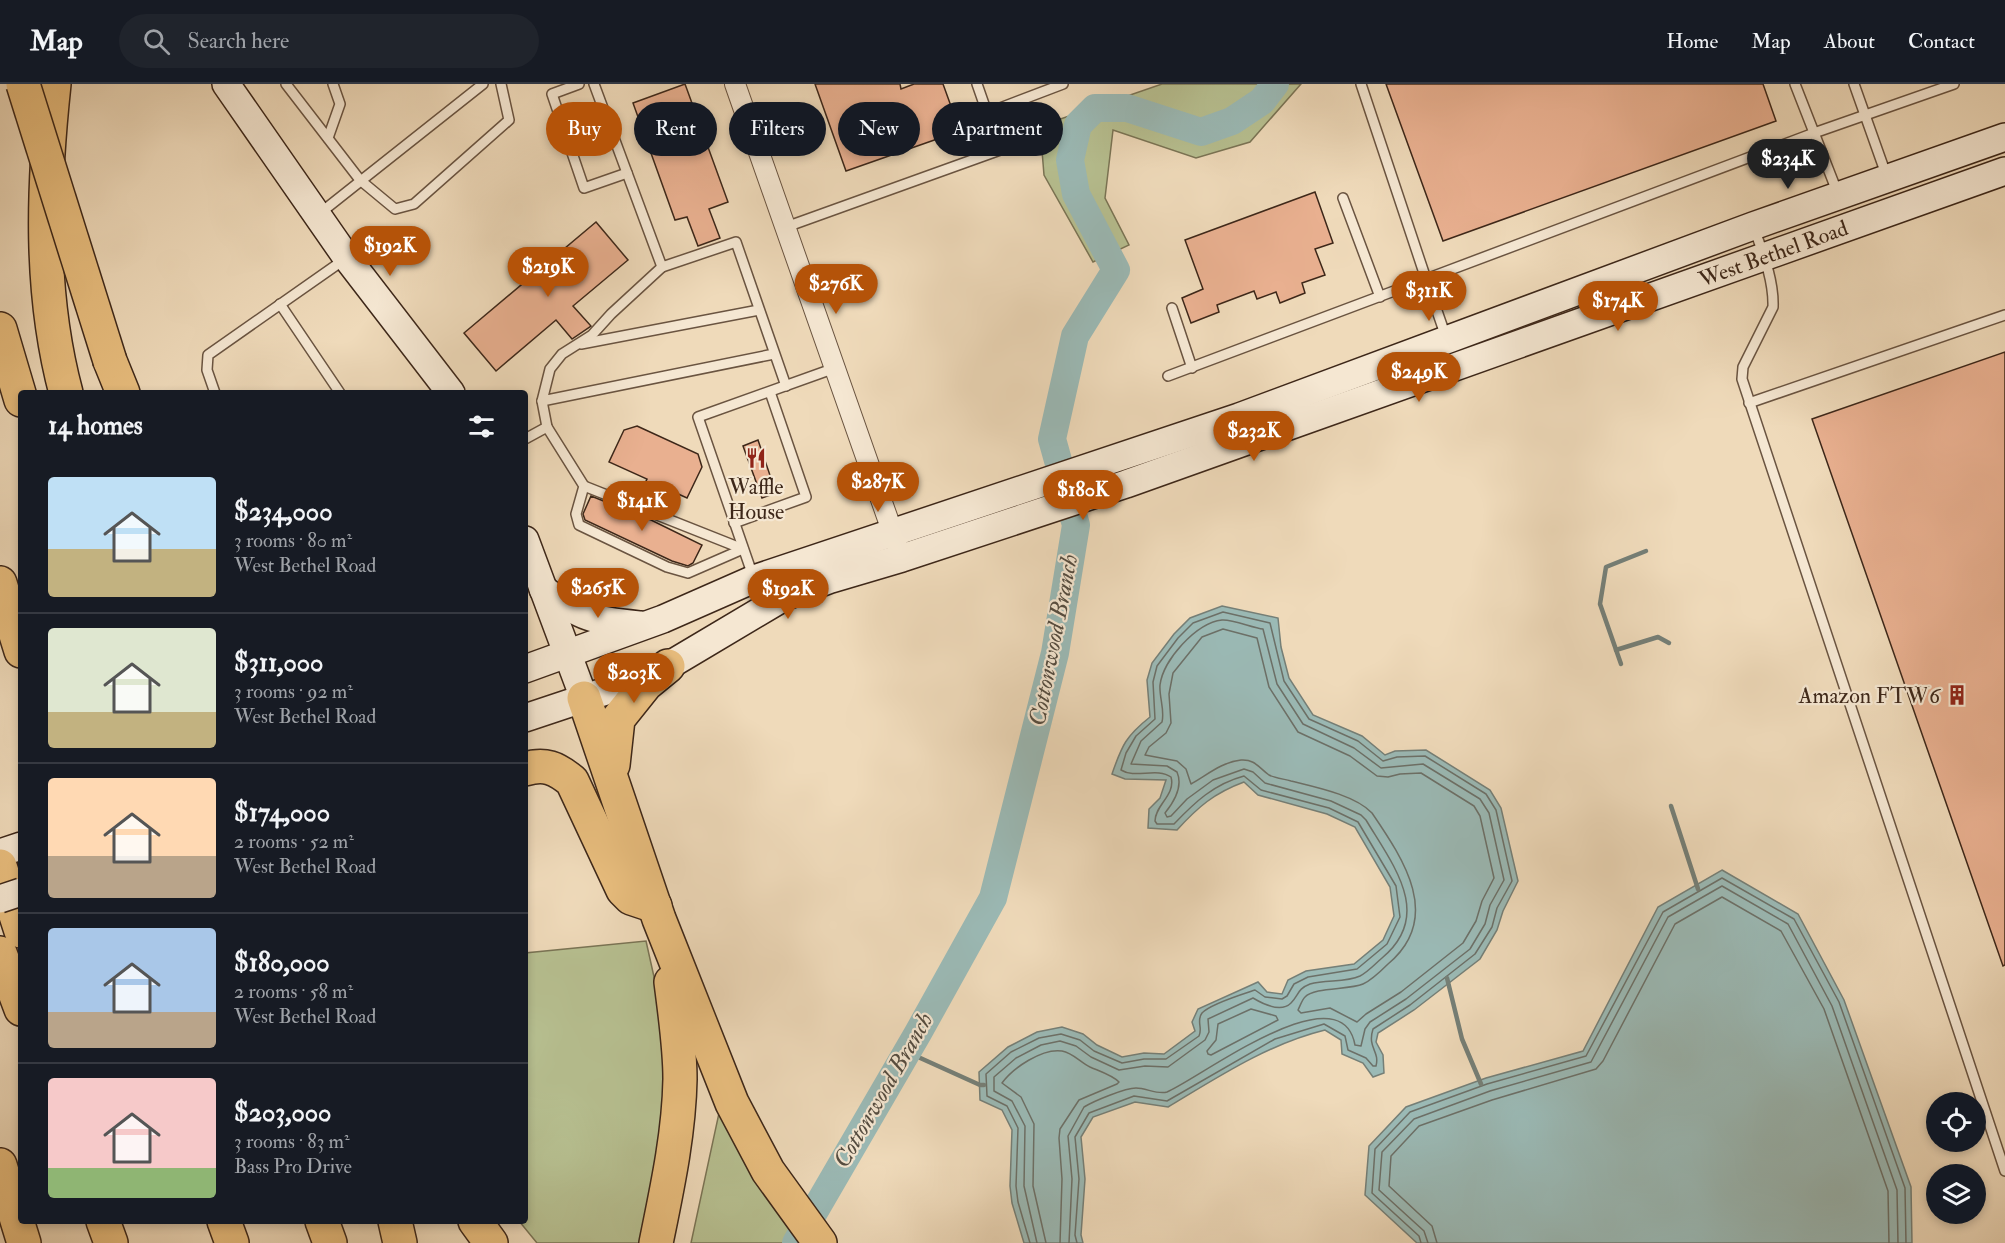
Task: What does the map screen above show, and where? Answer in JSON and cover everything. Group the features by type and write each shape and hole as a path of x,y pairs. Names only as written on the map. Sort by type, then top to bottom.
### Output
{"highway":[{"path":"23,84 110,361 122,390"},
{"path":"54,84 46,161 46,275 56,358 65,390"},
{"path":"0,329 18,390"},
{"path":"0,583 18,641"},
{"path":"612,779 618,718 646,684 668,666"},
{"path":"584,698 657,912 732,1103 768,1171 820,1243"},
{"path":"528,768 546,765 558,770 572,781 624,890 631,898 657,912"},
{"path":"0,866 18,923"},
{"path":"656,1243 675,1138 680,1079 678,1029 657,912"},
{"path":"0,943 18,934"},
{"path":"0,953 18,1001"},
{"path":"0,1165 18,1224"},
{"path":"18,1224 24,1243"},
{"path":"104,1224 111,1243"},
{"path":"121,1224 128,1243"},
{"path":"202,1224 208,1243"},
{"path":"225,1224 232,1243"},
{"path":"323,1224 330,1243"},
{"path":"396,1224 400,1243"},
{"path":"476,1224 491,1243"}],"main road":[{"path":"226,84 347,258 450,390"},
{"name":"West Bethel Road","path":"528,668 567,656 754,579 1239,417 1753,226 2005,137"},
{"name":"West Bethel Road","path":"528,717 668,666 784,597 831,579 1126,484 2005,171"},
{"path":"1447,339 1457,366"},
{"path":"528,548 584,698"},
{"path":"543,589 562,603 595,620 644,625"},
{"path":"0,854 18,847"},
{"path":"0,899 18,893"}],"street":[{"path":"735,84 902,558"}],"lane":[{"path":"286,84 360,180 395,209 414,204 509,120 501,84"},
{"path":"328,138 340,104 333,84"},
{"path":"317,215 483,84"},
{"path":"579,84 552,94 584,188 627,173"},
{"path":"594,84 662,267"},
{"path":"977,84 983,102"},
{"path":"1010,102 1037,89 1063,84"},
{"path":"1361,84 1447,339"},
{"path":"1795,84 1839,196"},
{"path":"1854,84 1888,179"},
{"path":"1168,376 1814,134 1954,84"},
{"path":"786,227 983,156"},
{"path":"1343,198 1380,297"},
{"path":"1753,226 1764,256 1773,307 1743,367 1742,380 2005,1171"},
{"path":"743,549 584,486 548,427 542,401 550,369 562,354 592,335 611,314 662,267 735,242 786,386"},
{"path":"214,390 207,370 208,355 347,258"},
{"path":"280,304 338,390"},
{"path":"1172,308 1192,368"},
{"path":"576,345 759,310"},
{"path":"1749,403 2005,315"},
{"path":"542,401 774,354"},
{"path":"754,579 698,417 835,368"},
{"path":"734,523 806,496 770,392"},
{"path":"528,437 548,427"},
{"path":"584,486 576,514 579,525 667,567 688,573 743,549"}],"green space":[{"path":"1162,84 1301,84 1250,142 1196,158 1113,130 1105,198 1129,245 1093,262 1044,175 1042,156 1063,156 1063,118"},
{"path":"646,941 671,1053 669,1111 640,1243 537,1243 521,1224 528,1224 528,953"},
{"path":"719,1113 808,1243 691,1243"}],"water":[{"path":"1222,606 1278,618 1281,647 1289,678 1313,715 1362,736 1385,755 1395,751 1426,750 1490,790 1501,808 1518,881 1503,911 1497,930 1480,959 1414,1010 1378,1033 1376,1042 1383,1055 1384,1073 1373,1077 1363,1063 1342,1054 1341,1040 1325,1030 1263,1053 1168,1107 1135,1102 1093,1117 1081,1137 1085,1179 1081,1235 1083,1243 1024,1243 1012,1203 1010,1186 1012,1130 1002,1110 980,1100 979,1072 1008,1047 1037,1032 1062,1027 1083,1034 1097,1045 1122,1057 1144,1053 1164,1054 1195,1031 1192,1022 1198,1009 1258,982 1267,992 1282,994 1288,980 1306,971 1354,964 1383,940 1394,916 1390,887 1355,827 1327,814 1258,795 1244,782 1207,802 1177,830 1148,828 1149,809 1160,798 1166,780 1125,779 1112,774 1126,742 1135,730 1150,717 1147,680 1152,663 1174,634 1190,618"},
{"path":"1722,870 1798,914 1844,1000 1911,1187 1912,1243 1417,1243 1365,1195 1369,1146 1406,1107 1486,1078 1583,1051 1658,907"}],"building":[{"path":"685,84 692,102 636,102"},
{"path":"815,84 900,84 901,89 914,84 943,84 950,102 932,102 932,141 920,145 920,102 838,102 838,149 826,115 826,102 821,102"},
{"path":"1386,84 1763,84 1776,121 1443,241"},
{"path":"652,156 711,156 728,202 709,209 720,238 698,246 687,217 675,220"},
{"path":"841,156 889,156 846,171"},
{"path":"1315,192 1333,243 1315,249 1325,275 1302,283 1305,293 1280,303 1276,292 1257,299 1254,291 1217,305 1219,312 1191,323 1182,298 1203,289 1185,240"},
{"path":"596,222 628,260 573,306 591,326 572,339 556,320 496,371 464,333"},
{"name":"Amazon FTW6","path":"2005,352 2005,965 2003,966 1812,419"},
{"path":"637,426 698,454 702,467 687,498 665,488 656,507 637,500 647,479 609,462 624,430"},
{"name":"Waffle House","path":"758,440 776,493 762,498 743,446"},
{"path":"591,496 651,520 702,545 693,563 688,566 672,561 585,520 583,514"}],"waterway":[{"name":"Cottonwood Branch","path":"796,1243 918,1033 993,898 1055,653 1076,525 1052,439 1075,336 1116,270 1076,194 1070,160 1078,125 1095,108 1127,108 1201,132 1232,121 1262,101 1275,84"},
{"path":"1621,664 1600,604 1606,567 1646,551"},
{"path":"1616,650 1658,637 1669,643"},
{"path":"1671,806 1698,889"},
{"path":"1447,978 1462,1039 1481,1084"},
{"path":"907,1052 984,1085"}],"place":[{"name":"Waffle House","path":"756,458"},
{"name":"Amazon FTW6","path":"1957,695"}]}
